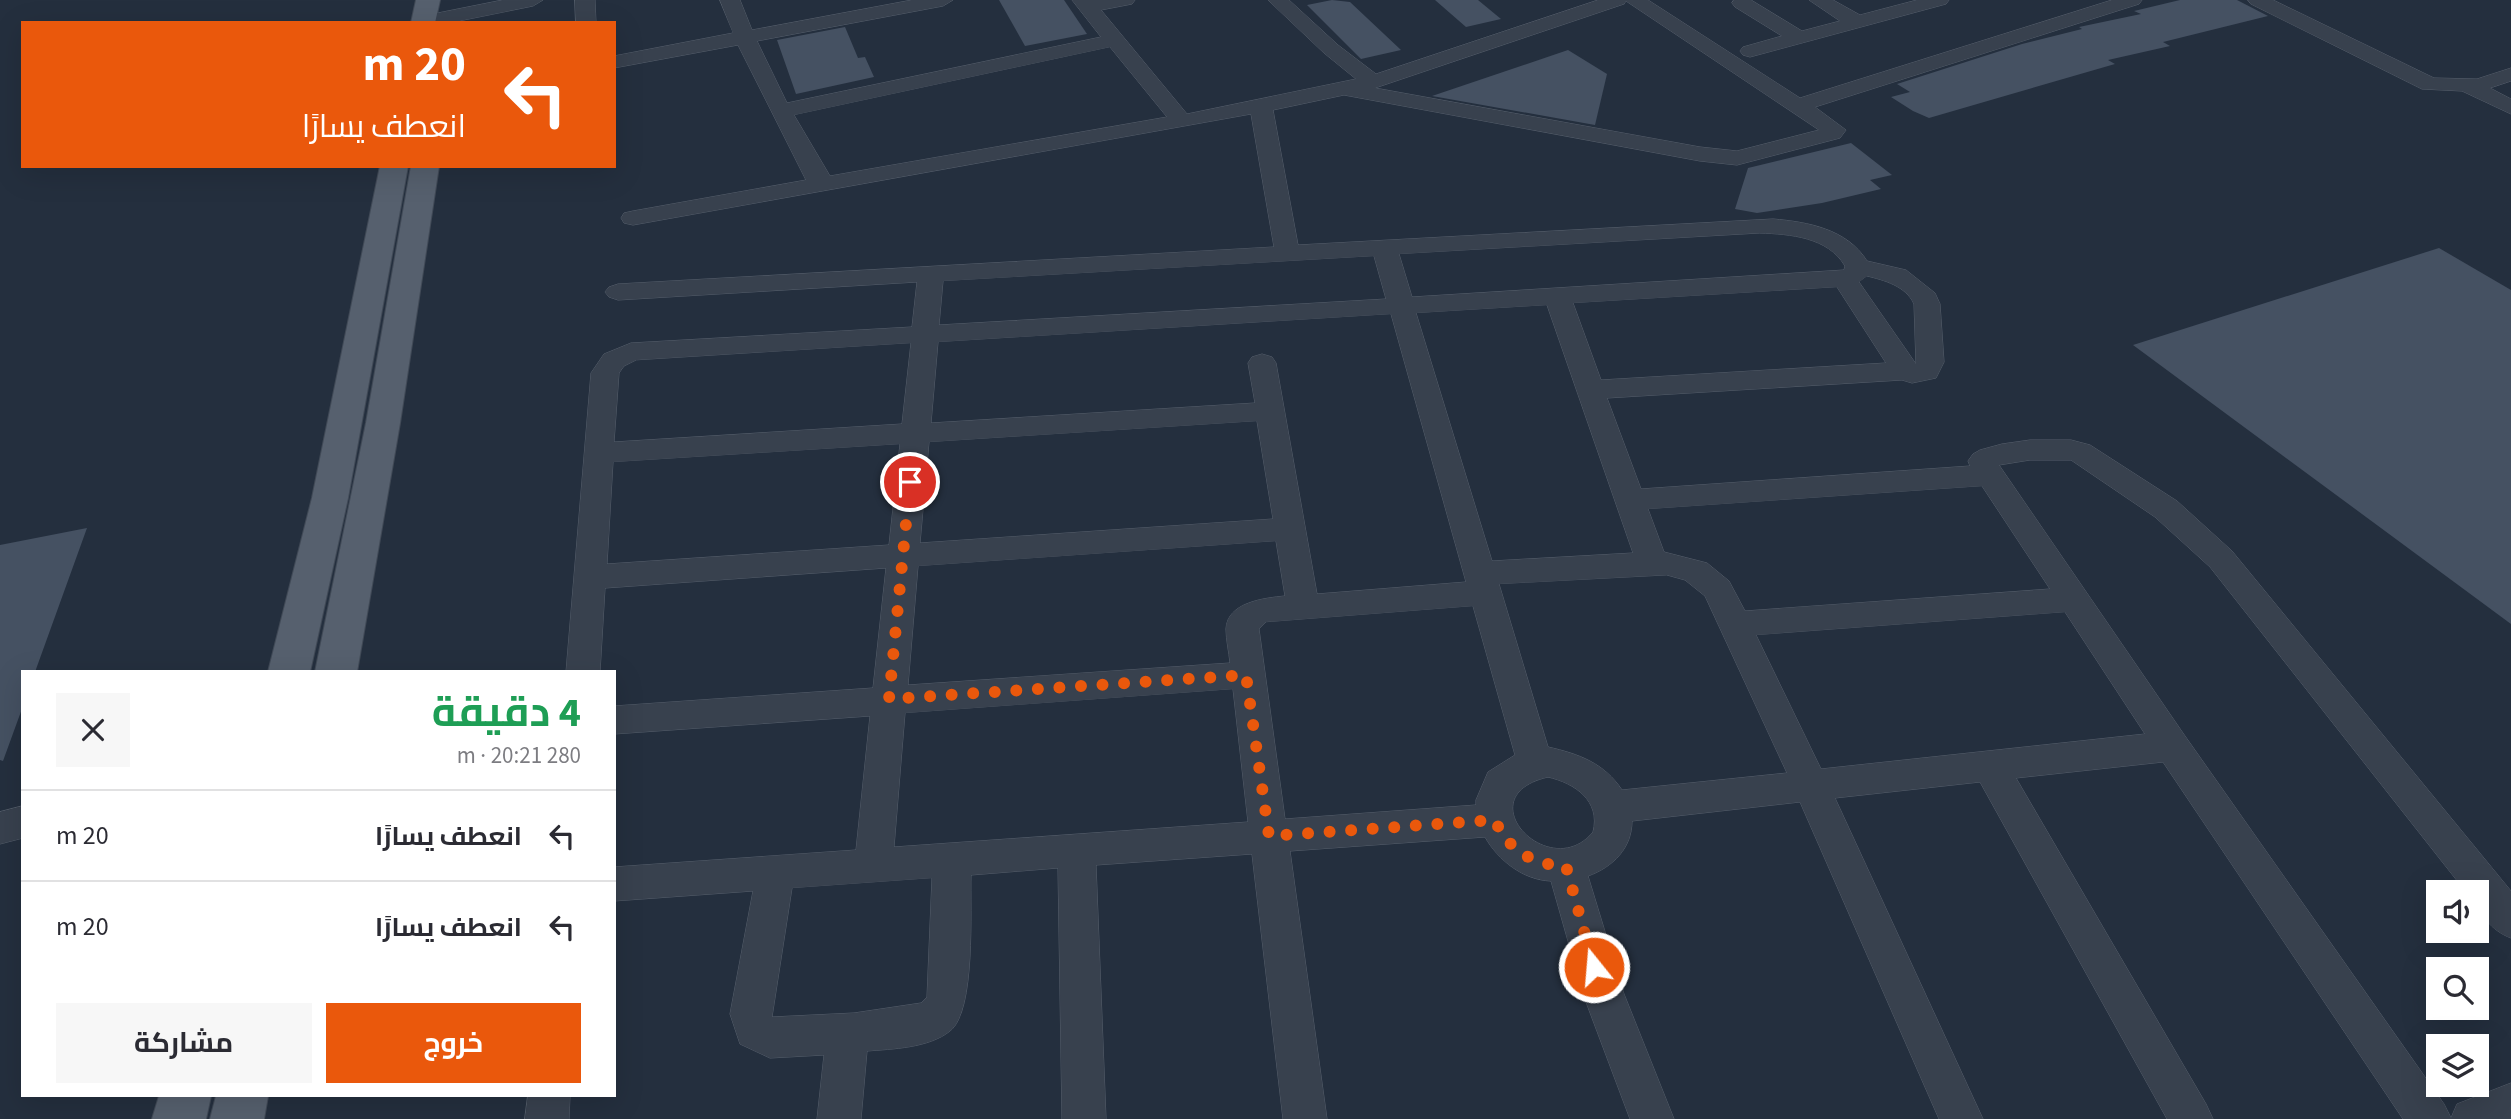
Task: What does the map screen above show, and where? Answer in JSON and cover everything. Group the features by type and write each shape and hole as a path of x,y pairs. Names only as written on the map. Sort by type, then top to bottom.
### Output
{"main road":[{"path":"423,21 428,0"},
{"path":"289,670 330,498 394,168"},
{"path":"336,670 385,410 425,168"},
{"path":"179,1119 185,1097"},
{"path":"237,1119 242,1097"}],"street":[{"path":"585,0 586,21"},
{"path":"730,0 744,38 781,110 818,180 825,183"},
{"path":"616,62 943,0"},
{"path":"1084,4 1125,0"},
{"path":"633,218 825,183 1003,155 1182,122 1373,82 1617,0"},
{"path":"1343,88 1700,154 1737,158 1835,130 1635,0"},
{"path":"1819,0 1857,22"},
{"path":"1799,105 2132,0"},
{"path":"2258,0 2430,84 2485,84 2511,74"},
{"path":"2291,0 2511,107"},
{"path":"426,21 449,13 526,1"},
{"path":"1750,51 1927,1"},
{"path":"1282,3 1306,2"},
{"path":"1282,3 1331,49 1373,82"},
{"path":"1742,3 1800,38"},
{"path":"1084,4 1182,122"},
{"path":"781,110 1114,40"},
{"path":"1261,106 1287,252"},
{"path":"618,292 1775,226 1805,231 1834,243 1855,258 1851,272 1906,371"},
{"path":"1384,247 1535,763"},
{"path":"583,670 605,373 614,360 622,356 641,351 1557,296 1851,272 1897,275 1912,283 1922,293 1927,304 1929,368 1918,375 1906,371 1591,390"},
{"path":"873,865 931,274"},
{"path":"1557,296 1652,563"},
{"path":"1262,363 1303,607"},
{"path":"600,453 1270,411"},
{"path":"2429,1119 2172,746 1983,461 1996,454 2072,449 2088,456 2184,523 2240,580 2511,920"},
{"path":"1630,500 1990,475"},
{"path":"590,577 1290,529"},
{"path":"1305,1119 1246,675 1242,626 1247,618 1266,610 1652,563 1682,566 1708,579 1718,589 1811,785 1961,1119"},
{"path":"1735,624 2073,599"},
{"path":"616,720 1246,675"},
{"path":"1612,807 2172,746"},
{"path":"1548,762 1575,769 1598,785 1612,807 1614,824 1611,839 1601,853 1585,862 1551,866 1521,854 1509,844 1495,820 1492,807 1500,782 1521,767 1548,762"},
{"path":"1990,766 2191,1119"},
{"path":"616,884 1495,820"},
{"path":"0,828 21,823"},
{"path":"1077,850 1084,1119"},
{"path":"775,872 751,1014 755,1030 770,1038 923,1023 935,1018 947,997 952,859"},
{"path":"1566,866 1587,947 1607,1009 1652,1119"},
{"path":"839,1119 848,1031"},
{"path":"547,1119 549,1097"},
{"path":"2472,1119 2511,1105"}],"building":[{"path":"999,0 1064,0 1087,34 1025,46"},
{"path":"1332,0 1350,2 1401,50 1361,59 1307,5"},
{"path":"1435,0 1478,0 1501,19 1466,27"},
{"path":"2180,0 2237,0 2268,16 2163,42 2170,46 2108,60 2115,64 1929,118 1891,97 1910,92 1897,84 2022,44 2082,29 2079,27 2141,14 2134,11"},
{"path":"845,27 858,58 865,57 874,77 796,94 777,40"},
{"path":"1568,50 1607,74 1595,125 1432,96"},
{"path":"1851,143 1892,175 1870,180 1881,189 1822,203 1757,213 1735,209 1748,168"},
{"path":"2439,248 2511,290 2511,624 2133,345"},
{"path":"87,528 36,670 21,670 21,712 3,761 0,760 0,545"}],"route":[{"path":"910,482 889,699 1246,675 1269,836 1495,820 1509,844 1521,854 1551,866 1566,866 1594,967"}]}
